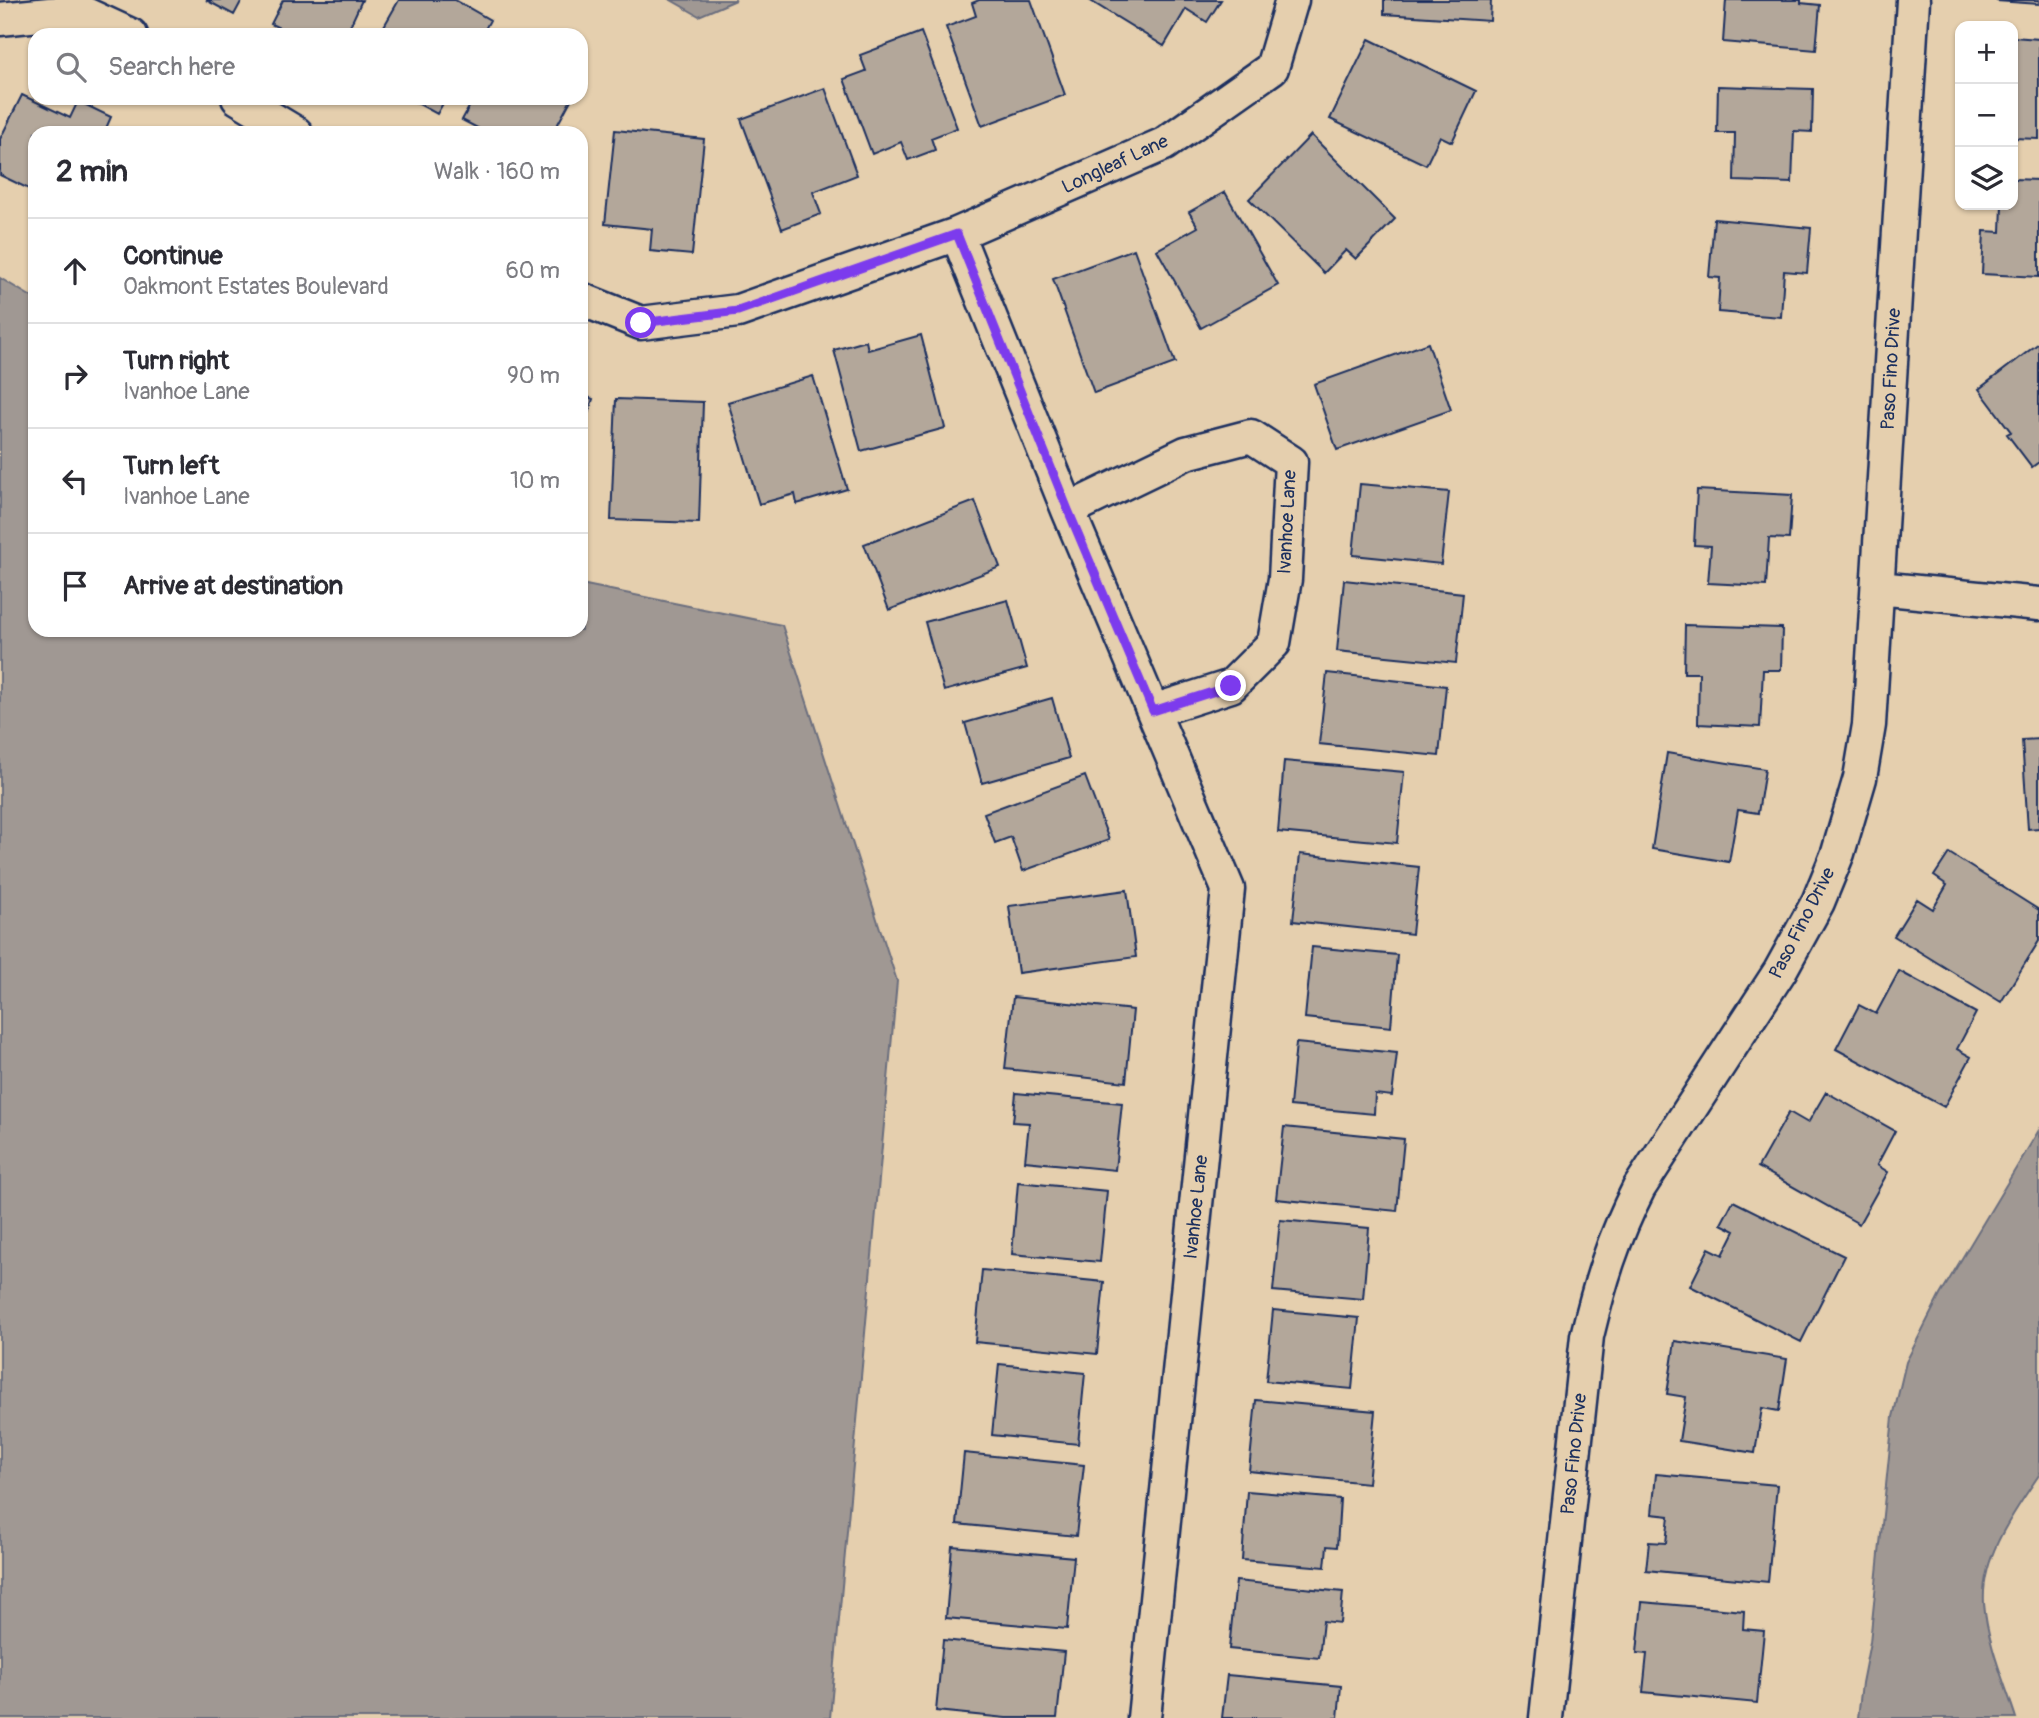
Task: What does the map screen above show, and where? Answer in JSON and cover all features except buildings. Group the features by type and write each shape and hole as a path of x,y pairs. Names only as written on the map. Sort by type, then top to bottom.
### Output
{"street":[{"name":"Longleaf Lane","path":"588,302 641,323 738,311 957,234 1175,137 1272,68 1292,0"},
{"name":"Paso Fino Drive","path":"1546,1718 1587,1336 1602,1275 1639,1188 1780,971 1818,902 1838,853 1860,778 1869,725 1913,0"},
{"path":"0,19 79,11 116,28"},
{"path":"250,105 284,126"},
{"name":"Ivanhoe Lane","path":"957,234 1068,510 1228,889 1144,1718"},
{"name":"Ivanhoe Lane","path":"1068,510 1186,453 1251,436 1291,462 1285,579 1274,643 1231,686 1153,711"},
{"path":"1878,588 2039,604"}],"shaded area":[{"path":"671,0 736,0 699,16"},
{"path":"0,278 28,295 28,637 588,637 588,585 782,625 897,981 830,1718 0,1718"},
{"path":"2039,1130 2039,1475 2001,1535 1994,1551 1988,1568 1984,1603 1997,1661 2016,1718 1858,1718 1870,1642 1893,1417 1906,1362 1940,1295"}],"route":[{"path":"641,323 738,311 957,234 1068,510 1153,711 1231,686"}]}
